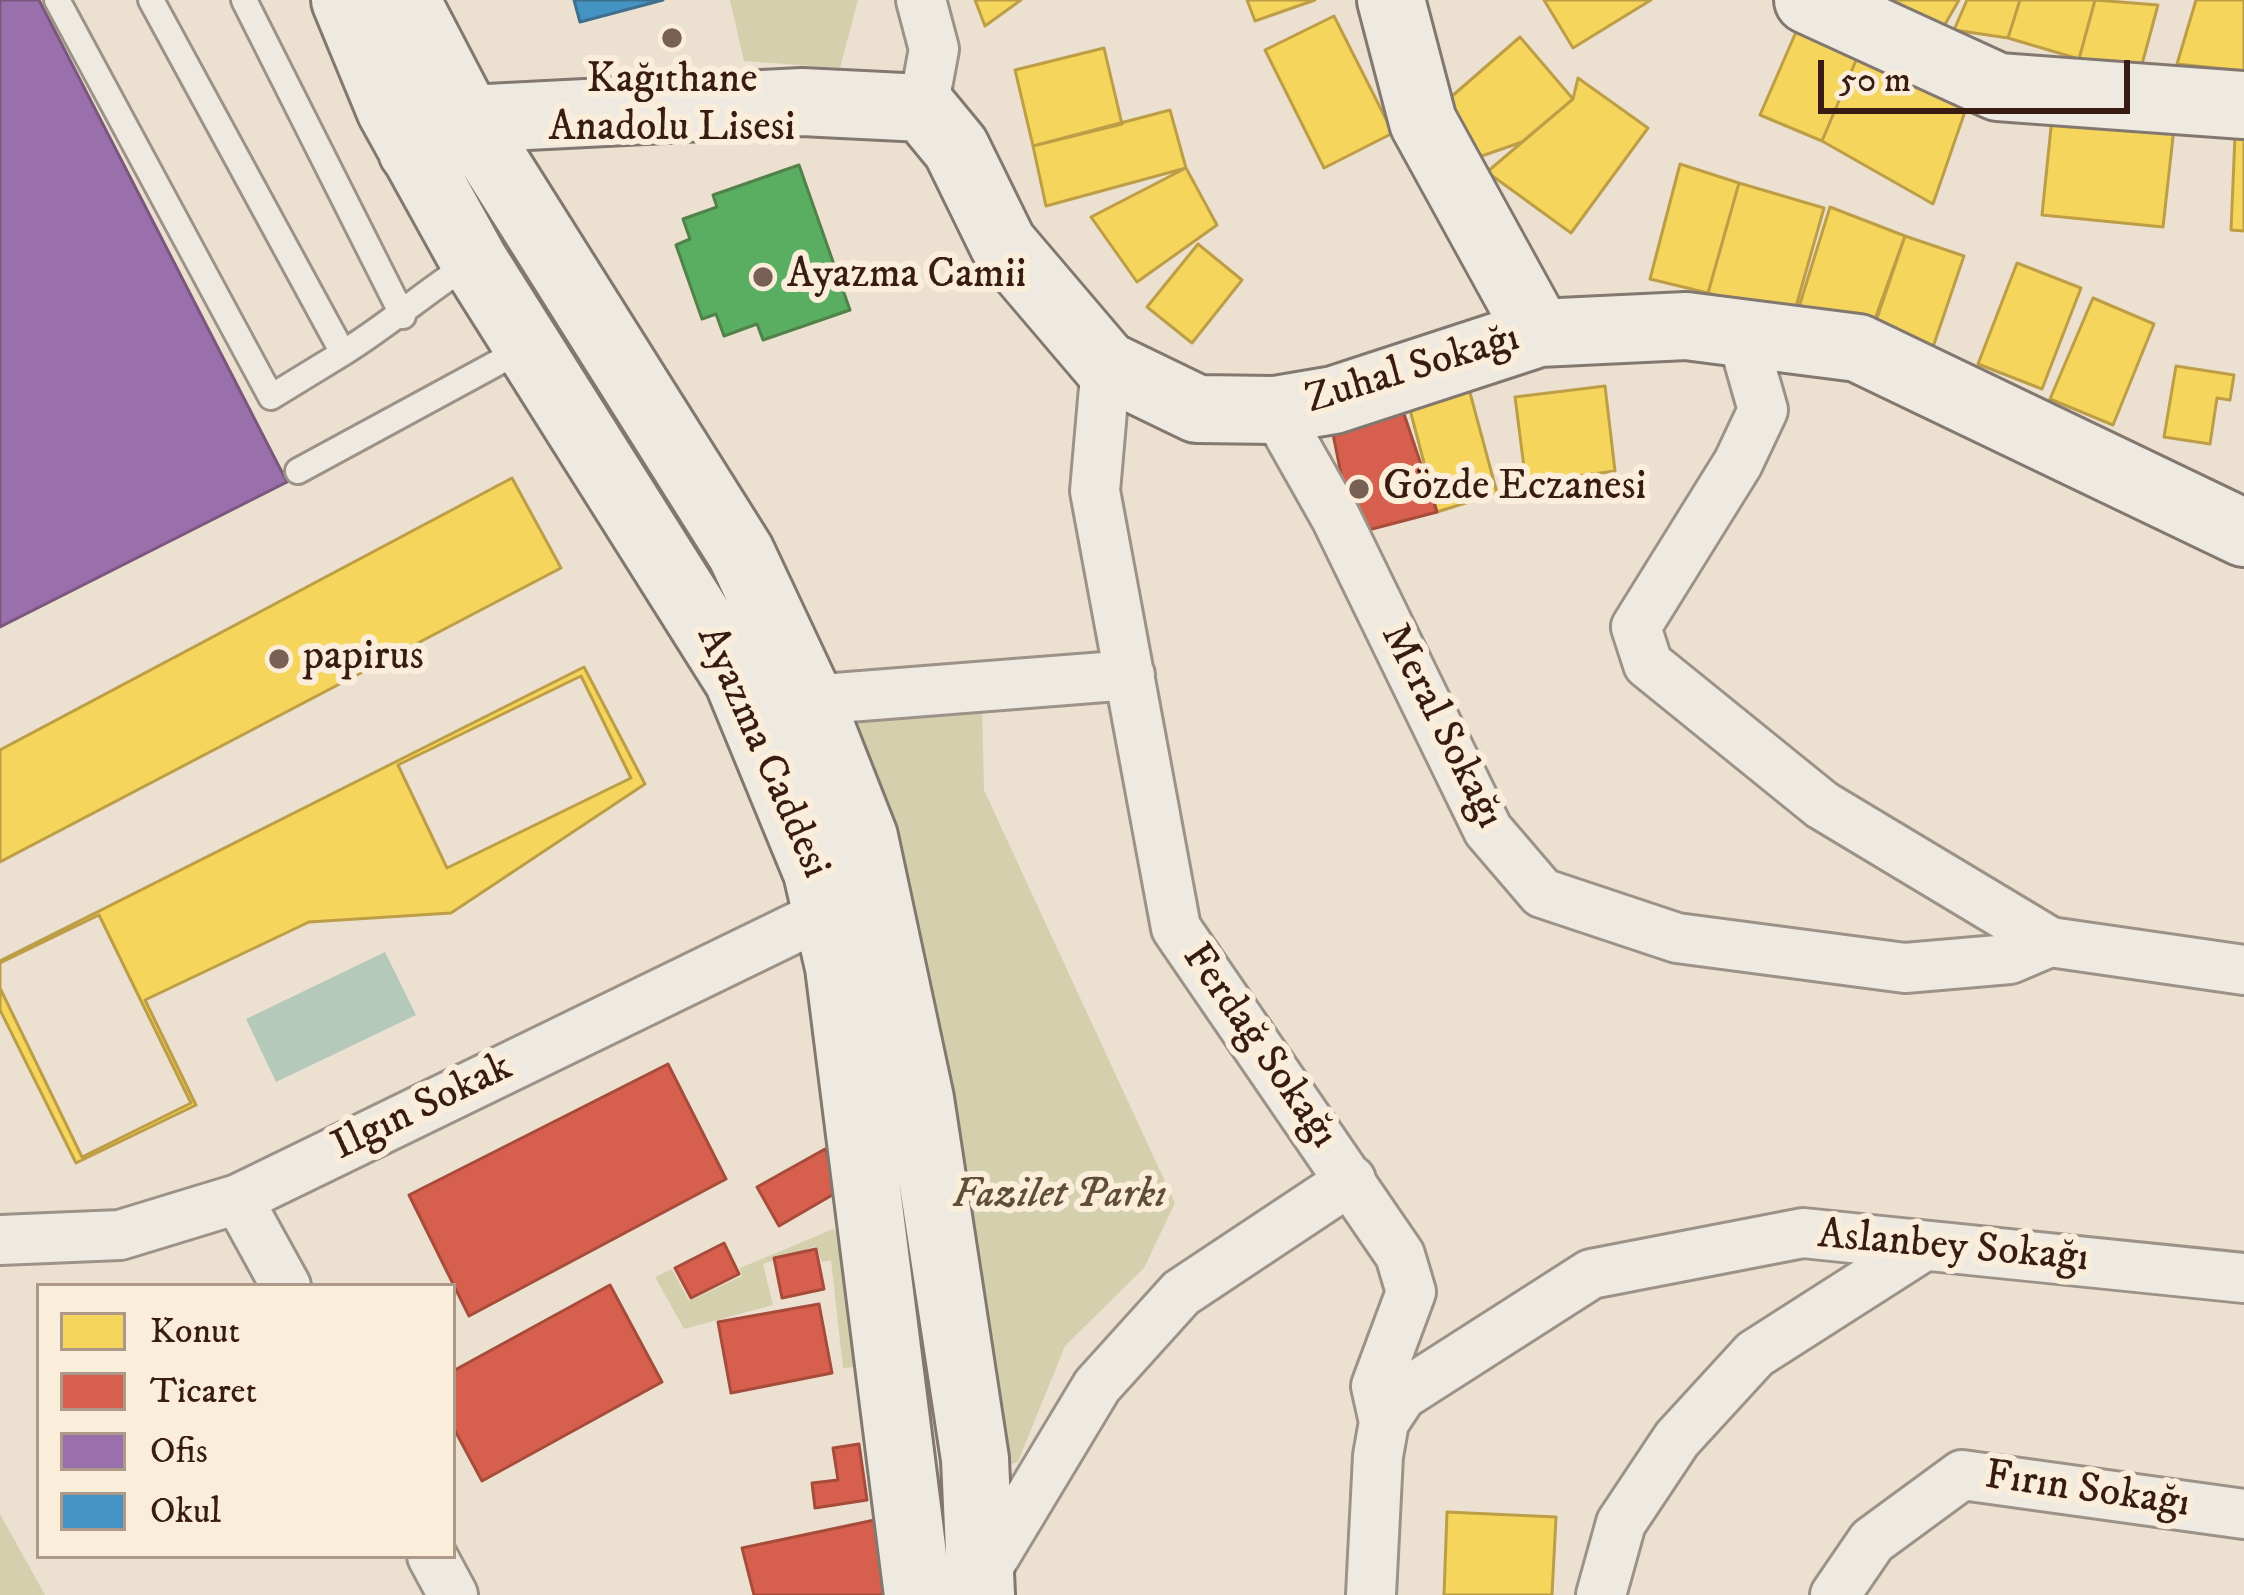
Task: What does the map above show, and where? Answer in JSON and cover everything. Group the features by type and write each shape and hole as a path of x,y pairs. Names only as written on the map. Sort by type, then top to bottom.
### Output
{"main road":[{"name":"Ayazma Caddesi","path":"345,0 412,151 525,348 700,612 738,680 783,782 828,912 867,1173 918,1595"},
{"name":"Ayazma Caddesi","path":"406,0 468,119 742,554 810,700 864,837 920,1099 976,1459 984,1589"},
{"path":"1391,0 1423,122 1539,333"},
{"path":"1808,0 1999,87 2244,105"},
{"path":"412,151 468,119 802,102 923,108"},
{"name":"Zuhal Sokağı","path":"923,108 956,148 1003,244 1106,365 1196,409 1275,410 1334,400 1539,333 1685,326 1858,348 2244,532"},
{"path":"525,348 548,334 565,339 625,422 672,447"}],"street":[{"path":"921,0 934,49 923,108"},
{"name":"Meral Sokağı","path":"1741,333 1762,410 1738,463 1636,627 1648,664 1822,806 2050,942 2244,970"},
{"name":"Ferdağ Sokağı","path":"1106,365 1095,491 1176,928 1400,1255 1411,1292 1376,1386 1384,1422"},
{"name":"Meral Sokağı","path":"1275,410 1336,518 1488,830 1542,893 1677,938 1905,968 2009,959 2050,942"},
{"path":"810,700 1130,675"},
{"name":"Ilgın Sokak","path":"0,1240 120,1234 238,1199 828,912"},
{"path":"984,1589 1097,1386 1181,1293 1351,1180"},
{"path":"238,1199 284,1283"},
{"name":"Aslanbey Sokağı","path":"1384,1422 1402,1395 1591,1274 1803,1233 2244,1278"},
{"path":"1601,1595 1621,1523 1678,1439 1755,1354 1924,1246"},
{"path":"1371,1595 1384,1422"},
{"name":"Fırın Sokağı","path":"1835,1595 1872,1541 1962,1475 2244,1514"}],"lane":[{"path":"57,0 271,397 403,316 414,299 474,261"},
{"path":"151,0 344,353"},
{"path":"244,0 403,316"},
{"path":"298,471 525,348"}],"green space":[{"path":"730,0 858,0 840,68 744,61"},
{"name":"Fazilet Parkı","path":"982,703 984,790 1175,1203 1144,1268 1065,1346 1018,1462 1002,1467 838,722"},
{"path":"833,1229 852,1242 867,1366 843,1368 831,1260 822,1262 816,1246 763,1264 773,1305 684,1329 655,1277 672,1269 689,1301 742,1276 740,1268"},
{"path":"0,1514 45,1595 0,1595"}],"shaded area":[{"path":"385,952 416,1015 276,1082 246,1019"}],"building: Konut":[{"path":"975,0 1021,0 985,26"},
{"path":"1247,0 1315,0 1255,21"},
{"path":"1544,0 1651,0 1573,48"},
{"path":"1864,0 1959,0 1936,40"},
{"path":"1967,0 2020,0 2008,38 1954,30"},
{"path":"2020,0 2095,0 2079,59 2008,38"},
{"path":"2095,0 2158,5 2141,68 2079,59"},
{"path":"2196,0 2244,0 2244,71 2177,64"},
{"path":"1334,16 1393,133 1324,168 1265,50"},
{"path":"1796,32 1857,58 1822,141 1760,115"},
{"path":"1520,37 1573,99 1522,142 1476,158 1436,110"},
{"path":"1104,48 1122,124 1033,146 1015,70"},
{"path":"1857,58 1969,100 1933,204 1822,141"},
{"path":"1578,78 1648,128 1571,233 1487,172 1573,99"},
{"path":"2054,98 2176,110 2163,227 2042,215"},
{"path":"1170,110 1186,168 1046,206 1033,146"},
{"path":"2236,112 2244,112 2244,231 2231,230"},
{"path":"1680,164 1739,183 1708,293 1650,279"},
{"path":"1186,168 1217,225 1137,282 1091,217"},
{"path":"1739,183 1824,208 1793,317 1708,293"},
{"path":"1830,207 1905,236 1871,330 1799,307"},
{"path":"1905,236 1964,256 1932,350 1873,330"},
{"path":"1198,244 1242,280 1192,343 1147,307"},
{"path":"2017,263 2081,288 2042,389 1978,364"},
{"path":"2093,298 2154,324 2113,425 2050,399"},
{"path":"2176,366 2234,375 2230,400 2217,398 2210,444 2164,437"},
{"path":"1605,386 1615,471 1526,483 1515,397"},
{"path":"1469,389 1497,493 1437,512 1409,406"},
{"name":"papirus","path":"512,478 561,568 0,862 0,750"},
{"path":"584,667 645,784 451,913 309,922 145,1000 196,1105 76,1163 0,1010 0,961"},
{"path":"581,676 631,778 447,868 398,765"},
{"path":"99,915 191,1103 82,1157 0,988 0,963"},
{"path":"1447,1512 1556,1517 1552,1595 1444,1595"}],"building: Ticaret":[{"path":"1403,411 1437,512 1353,534 1331,424"},
{"path":"668,1064 726,1179 469,1316 409,1195"},
{"path":"825,1149 846,1187 779,1226 757,1187"},
{"path":"724,1243 739,1274 691,1298 675,1268"},
{"path":"816,1249 824,1289 782,1298 774,1258"},
{"path":"610,1285 662,1382 482,1481 456,1433 456,1369"},
{"path":"819,1304 832,1373 731,1393 718,1322"},
{"path":"859,1444 867,1500 815,1508 812,1483 838,1480 833,1448"},
{"path":"884,1518 885,1595 754,1595 742,1548"}],"building: Ofis":[{"path":"0,0 39,0 287,482 0,627"}],"building: Okul":[{"path":"574,0 663,0 580,22"}],"building: Kamu":[{"name":"Ayazma Camii","path":"799,165 850,310 763,340 757,324 724,336 716,314 702,319 676,245 690,239 683,219 717,207 713,195"}],"place":[{"name":"Kağıthane Anadolu Lisesi","path":"672,38"},
{"name":"Ayazma Camii","path":"763,277"},
{"name":"Gözde Eczanesi","path":"1359,489"},
{"name":"papirus","path":"279,659"}]}
